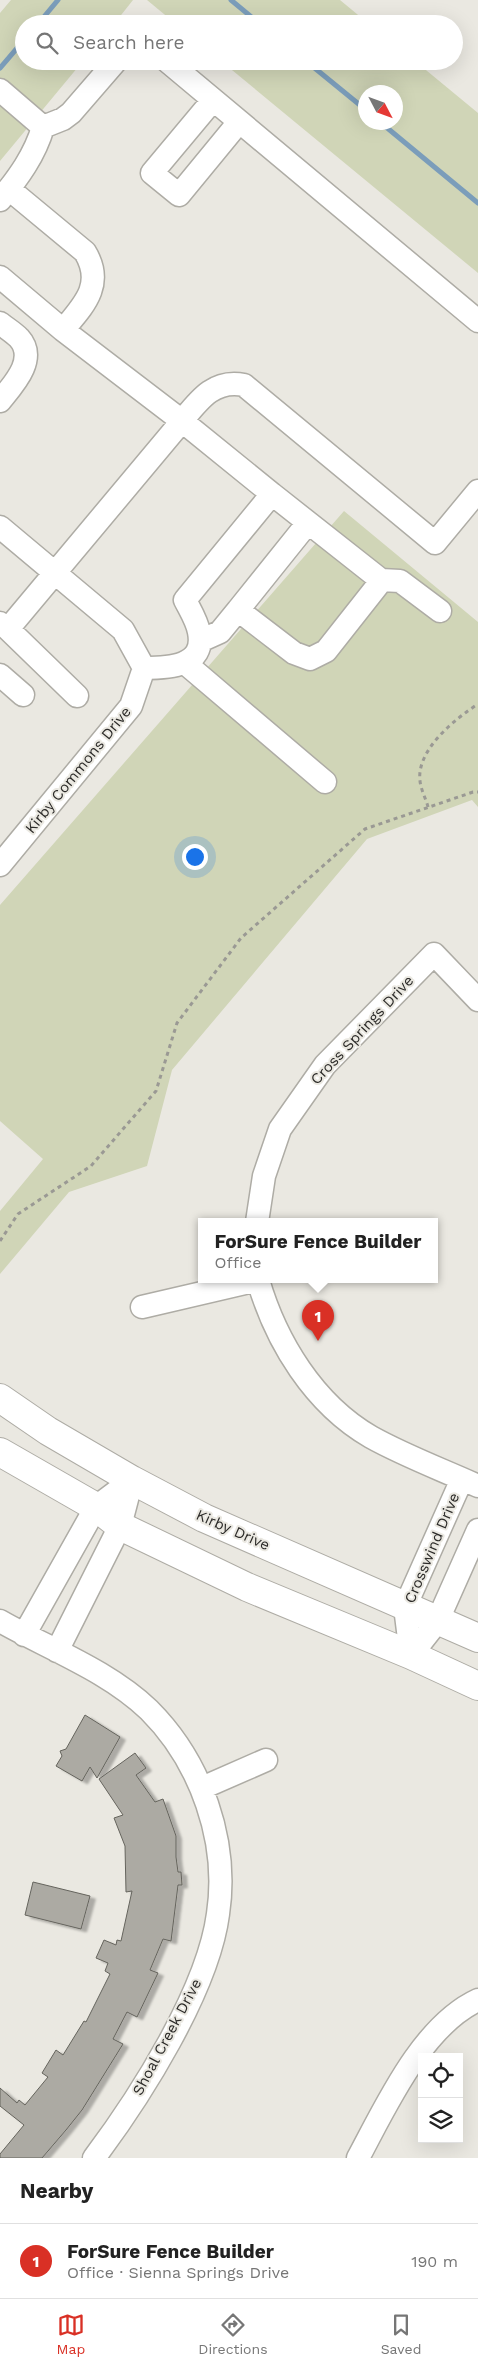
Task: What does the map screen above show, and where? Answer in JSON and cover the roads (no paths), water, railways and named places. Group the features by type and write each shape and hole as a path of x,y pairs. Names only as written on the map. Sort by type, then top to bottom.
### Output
{"main road":[{"name":"Kirby Drive","path":"0,1398 48,1431 132,1480 204,1518 478,1638"},
{"path":"0,1452 96,1507 120,1526 247,1587 411,1655 478,1686"}],"street":[{"path":"43,127 72,113 108,70"},
{"path":"178,70 478,321"},
{"path":"0,90 43,127"},
{"path":"213,100 152,173 179,195 239,122"},
{"path":"43,127 39,142 31,157 4,195 85,252 91,263 92,289 86,303 63,330"},
{"path":"0,277 63,330 182,421 307,524 382,580 400,581 440,611"},
{"path":"0,323 20,339 26,354 25,366 18,379 0,400"},
{"path":"77,696 4,626 55,573 203,396 217,386 232,383 244,385 435,543 478,491"},
{"path":"0,527 122,630 144,668 174,667 185,663 195,653 200,641 199,630 185,600 272,494"},
{"path":"200,641 220,632 307,524"},
{"path":"238,610 294,654 310,660 326,651 382,580"},
{"path":"185,663 325,782"},
{"name":"Kirby Commons Drive","path":"0,865 131,706 144,668"},
{"path":"0,674 23,695"},
{"name":"Cross Springs Drive","path":"258,1218 264,1176 280,1129 326,1065 434,954 478,1000"},
{"path":"142,1307 245,1283"},
{"path":"259,1283 279,1336 296,1364 340,1414 370,1436 470,1483"},
{"path":"24,1635 96,1507 132,1480"},
{"path":"57,1651 120,1526 132,1480"},
{"name":"Crosswind Drive","path":"411,1655 406,1607 470,1483"},
{"path":"411,1655 438,1622 478,1530"},
{"name":"Shoal Creek Drive","path":"0,1621 110,1681 149,1711 176,1743 202,1788 216,1836 220,1874 219,1913 209,1953 194,1993 142,2087 94,2158"},
{"path":"202,1788 266,1760"},
{"path":"358,2158 405,2072 441,2028 463,2007 478,2000"}],"waterway":[{"path":"46,15 58,0"},
{"path":"231,0 249,15"},
{"path":"0,68 15,50"},
{"path":"317,70 358,103"},
{"path":"390,130 478,203"}],"place":[{"name":"ForSure Fence Builder","path":"318,1341"}]}
